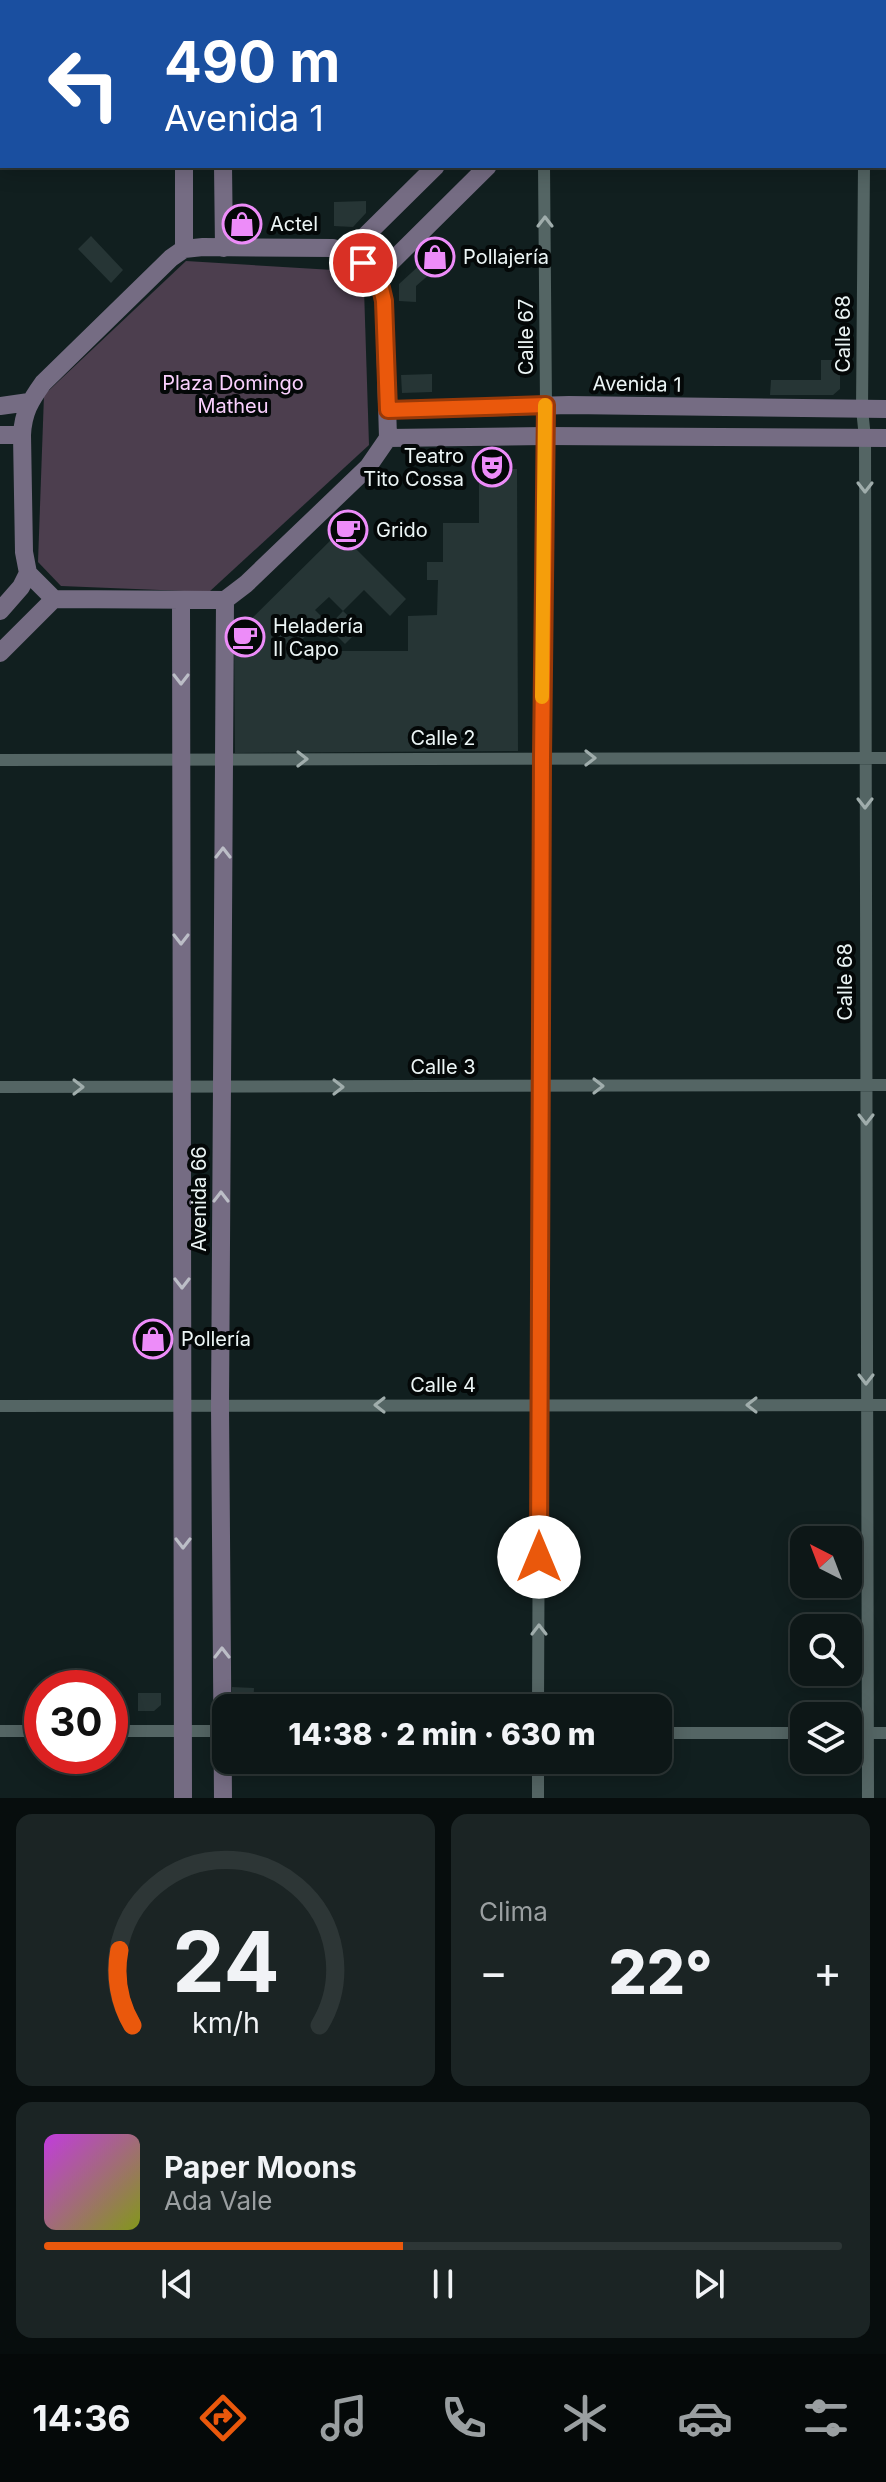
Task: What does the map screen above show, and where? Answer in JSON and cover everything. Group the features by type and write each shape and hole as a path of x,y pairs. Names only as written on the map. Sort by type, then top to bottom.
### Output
{"main road":[{"path":"184,168 184,249"},
{"path":"223,168 224,248"},
{"path":"349,252 434,168"},
{"path":"375,278 486,168"},
{"path":"224,248 333,248 349,252 363,263 381,288 384,301 388,438 368,467 246,584 225,600 54,599 28,573 24,552 22,435 23,416 29,402 54,373 171,258 184,249 224,248"},
{"path":"0,406 29,402"},
{"name":"Avenida 1","path":"388,410 546,405 886,409"},
{"path":"0,435 22,435"},
{"path":"388,438 886,438"},
{"path":"0,611 21,587 28,573"},
{"path":"0,653 54,599"},
{"name":"Avenida 66","path":"224,1694 220,1406 225,600"},
{"name":"Avenida 66","path":"181,601 183,1798"},
{"name":"Avenida 66","path":"223,1774 223,1798"}],"street":[{"name":"Calle 67","path":"538,1694 546,405 544,168"},
{"name":"Calle 68","path":"864,168 862,409 865,438 868,1798"},
{"name":"Calle 2","path":"0,760 886,758"},
{"name":"Calle 3","path":"0,1087 886,1085"},
{"name":"Calle 4","path":"0,1406 886,1405"},
{"path":"0,1731 24,1731"},
{"path":"128,1731 212,1731"},
{"path":"672,1733 790,1733"},
{"path":"862,1733 886,1733"},
{"path":"538,1774 538,1798"}],"green space":[{"name":"Plaza Domingo Matheu","path":"186,261 333,270 364,289 369,445 209,592 61,586 38,562 44,395"}],"building":[{"path":"366,201 366,213 353,227 334,226 334,202"},
{"path":"91,236 123,270 111,283 78,249"},
{"path":"422,263 431,273 416,286 416,302 399,301 399,284"},
{"path":"821,360 840,360 840,389 833,395 770,395 771,380 821,380"},
{"path":"432,374 432,392 402,393 401,375"},
{"path":"479,469 517,469 518,751 235,753 234,636 339,532 406,599 390,616 364,590 343,611 329,597 315,610 323,618 297,645 297,651 408,651 408,616 437,615 438,580 427,580 427,562 443,562 443,523 479,523"},
{"path":"343,611 361,628 345,644 328,627"},
{"path":"232,1687 254,1688 254,1694 232,1694"},
{"path":"138,1693 161,1693 161,1705 154,1711 138,1711"}],"slow traffic":[{"path":"542,697 545,405"}],"place":[{"name":"Actel","path":"242,224"},
{"name":"Pollajería","path":"435,257"},
{"name":"Teatro Tito Cossa","path":"492,467"},
{"name":"Grido","path":"348,530"},
{"name":"Heladería Il Capo","path":"245,637"},
{"name":"Pollería","path":"153,1339"}],"route":[{"path":"363,263 381,288 384,301 388,410 546,405 539,1557"}]}
